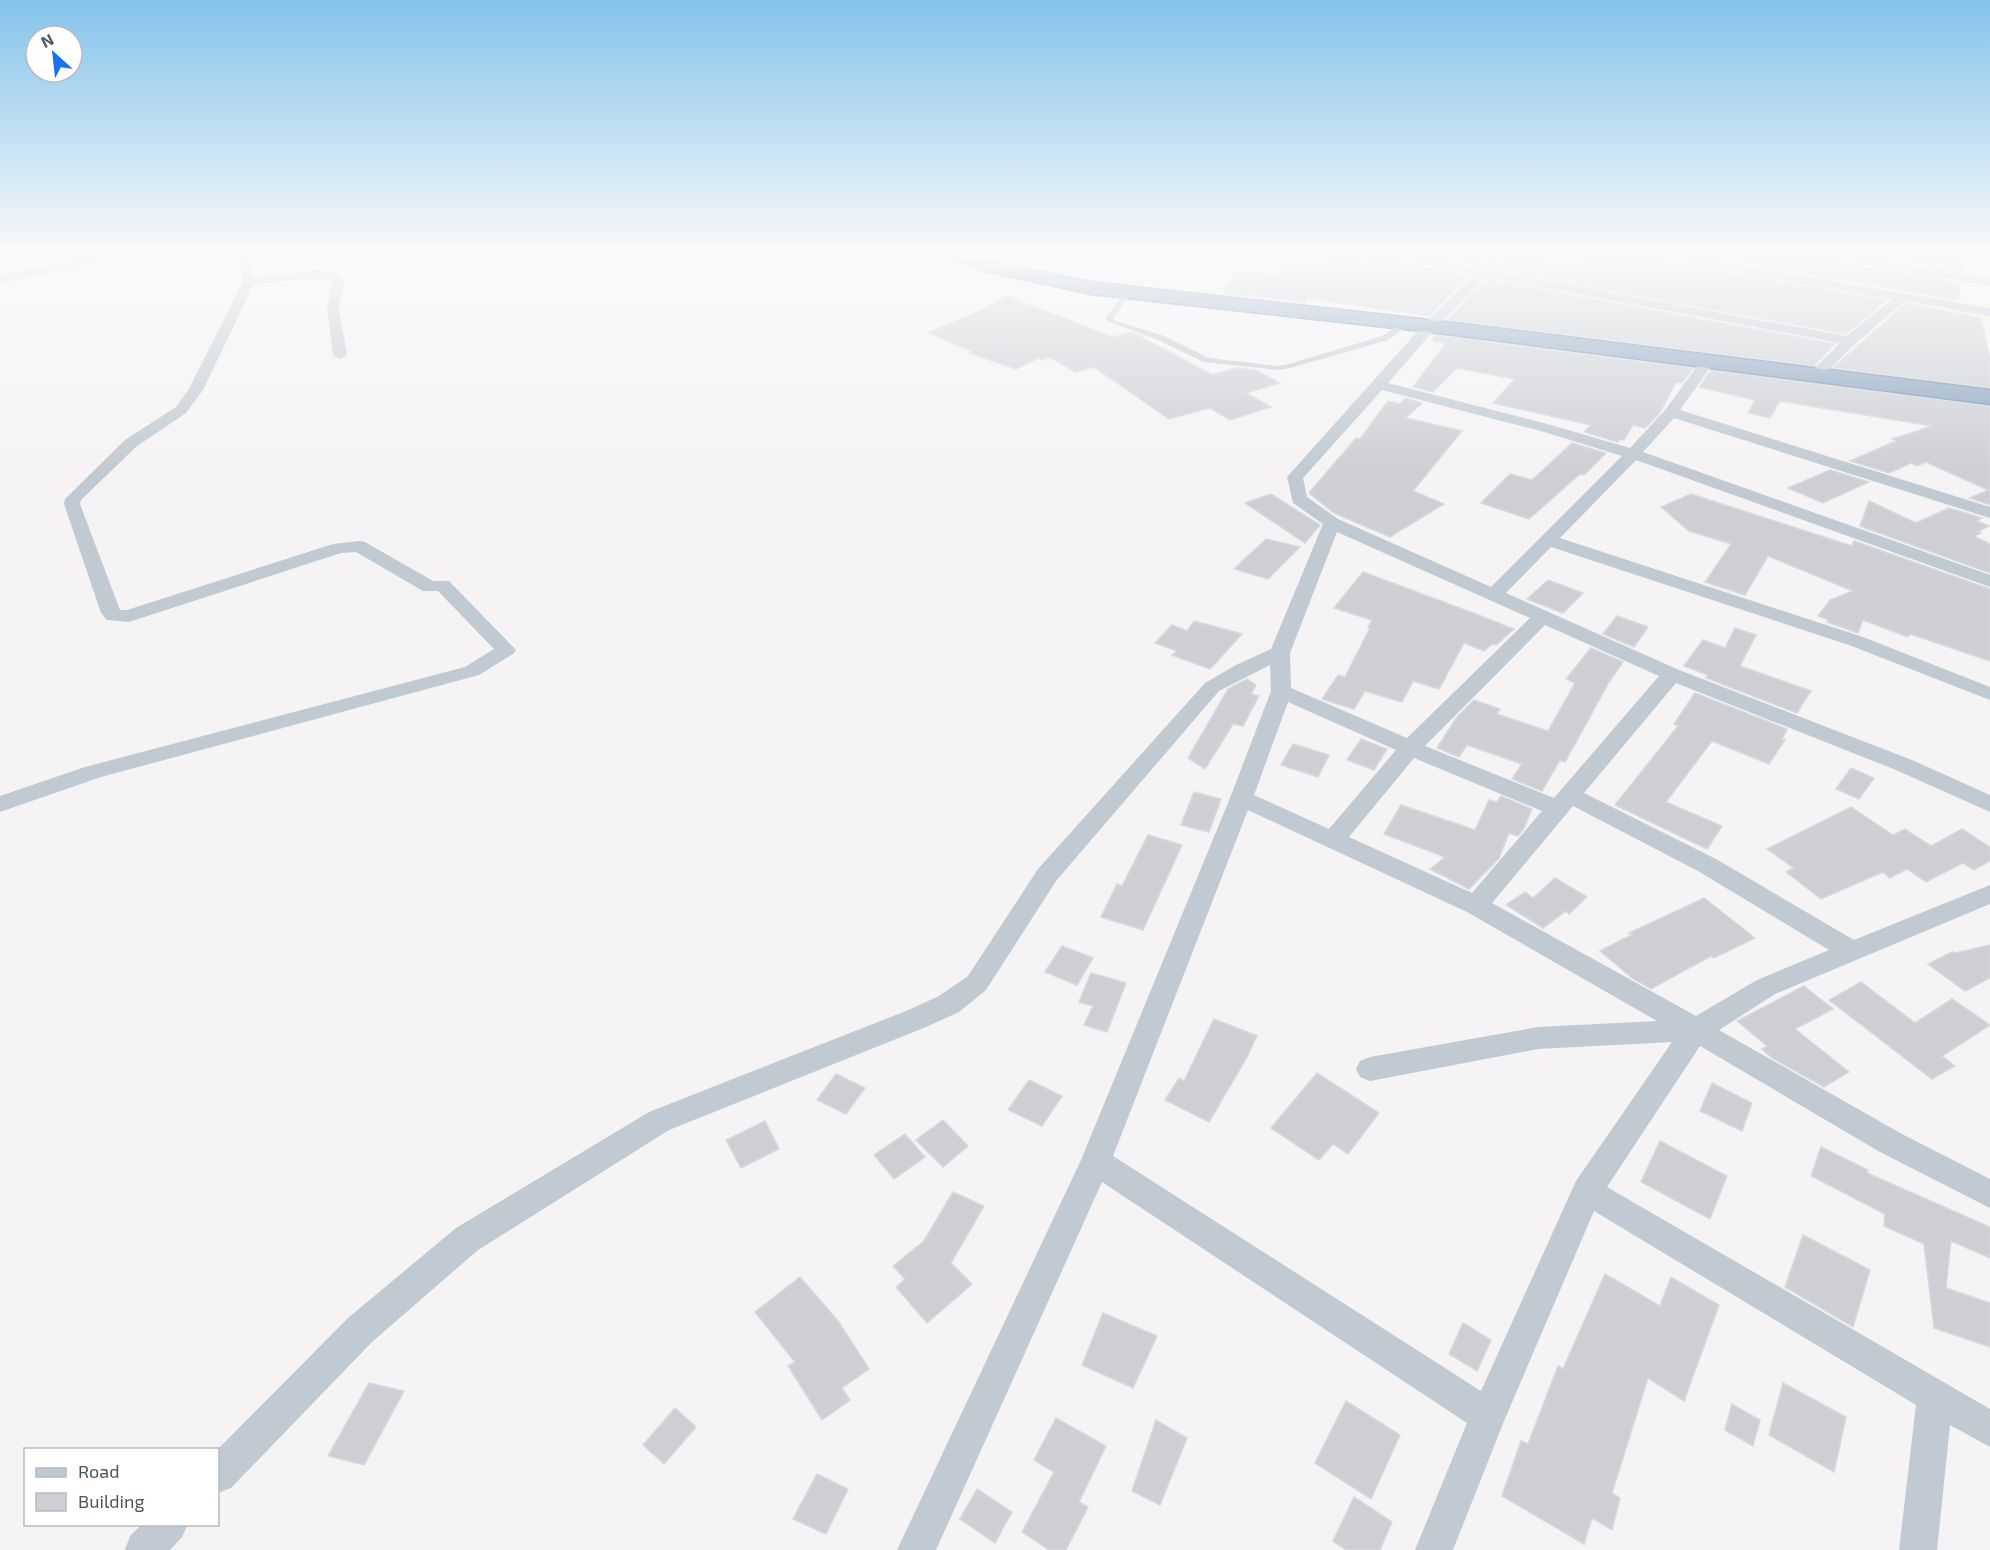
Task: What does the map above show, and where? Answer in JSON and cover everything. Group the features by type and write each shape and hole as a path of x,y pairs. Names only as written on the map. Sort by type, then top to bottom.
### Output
{"highway":[{"path":"1433,326 1990,397"}],"street":[{"path":"0,804 93,772 472,671 506,650 442,585 430,587 359,546 339,548 129,616 114,616 111,613 72,504 73,498 131,443 181,410 196,390 227,326"},
{"path":"336,326 340,355"},
{"path":"1430,326 1379,386 1295,477 1299,499 1332,523 1672,674 1904,765 1990,804"},
{"path":"1771,326 1850,341"},
{"path":"1815,375 1867,326"},
{"path":"1495,594 1633,454 1671,412 1707,362"},
{"path":"1379,386 1546,428 1633,454 1990,581"},
{"path":"1671,412 1990,513"},
{"path":"916,1550 1096,1161 1241,798 1281,691 1280,653 1332,523"},
{"path":"1548,540 1856,641 1990,694"},
{"path":"1334,840 1410,748 1543,616"},
{"path":"219,1474 360,1330 467,1239 659,1121 916,1019 949,1004 977,983 1047,874 1212,687 1280,653"},
{"path":"1476,905 1672,674"},
{"path":"1281,691 1410,748 1564,802 1707,865 1852,951"},
{"path":"1241,798 1476,905 1891,1143 1990,1194"},
{"path":"1434,1550 1488,1416 1587,1191 1696,1030 1766,987 1990,894"},
{"path":"1370,1069 1538,1038 1696,1030"},
{"path":"1096,1161 1488,1416"},
{"path":"1587,1191 1990,1429"},
{"path":"1918,1550 1935,1396"},
{"path":"144,1550 167,1526"}],"lane":[{"path":"1127,326 1161,338 1207,360 1278,368 1385,338 1402,326"}],"building":[{"path":"944,326 1085,326 1113,337 1131,332 1212,375 1237,368 1255,370 1280,383 1246,393 1271,407 1230,420 1210,408 1169,419 1094,367 1075,372 1050,357 1042,360 1038,358 1016,369 969,353 972,351 928,333"},
{"path":"1498,326 1740,326 1835,344 1814,366"},
{"path":"1804,326 1855,326 1846,334"},
{"path":"1880,326 1983,326 1990,360 1990,388 1833,368"},
{"path":"1435,335 1693,368 1682,383 1676,382 1659,414 1645,428 1633,425 1624,440 1620,439 1618,442 1584,432 1591,425 1493,403 1515,379 1457,368 1433,392 1413,387 1446,343 1432,341"},
{"path":"1711,370 1990,406 1990,505 1970,498 1988,490 1926,462 1917,466 1911,463 1889,473 1850,461 1896,441 1892,439 1932,426 1780,401 1770,418 1748,413 1755,400 1699,387"},
{"path":"1405,398 1422,403 1406,418 1462,431 1413,491 1444,504 1390,537 1334,513 1309,493 1356,438 1360,439 1388,401 1400,404"},
{"path":"1572,443 1606,453 1584,475 1580,474 1529,519 1481,503 1510,474 1532,480"},
{"path":"1830,470 1869,482 1823,503 1788,488"},
{"path":"1271,494 1320,525 1305,543 1245,503"},
{"path":"1691,494 1852,546 1854,541 1990,589 1990,661 1910,634 1908,637 1863,620 1858,633 1827,622 1829,620 1818,616 1830,600 1853,591 1768,556 1745,595 1705,582 1731,544 1689,531 1661,507"},
{"path":"1869,501 1916,523 1949,508 1982,518 1977,521 1989,526 1974,536 1990,544 1990,573 1860,526"},
{"path":"1266,539 1300,547 1268,579 1234,569"},
{"path":"1363,572 1514,629 1496,645 1492,644 1484,651 1464,643 1439,689 1413,681 1402,702 1365,691 1354,709 1322,699 1338,675 1345,677 1370,628 1368,628 1372,620 1334,608"},
{"path":"1548,580 1583,593 1563,613 1527,599"},
{"path":"1617,616 1648,627 1634,647 1603,634"},
{"path":"1194,621 1242,634 1210,669 1172,655 1177,651 1155,643 1172,625 1187,631"},
{"path":"1735,628 1756,635 1740,666 1811,691 1797,713 1706,678 1708,675 1684,666 1703,640 1725,648"},
{"path":"1591,648 1623,662 1608,684 1565,762 1560,760 1542,791 1512,779 1522,764 1467,745 1459,757 1437,748 1457,717 1474,700 1500,709 1497,714 1548,731 1575,683 1566,679"},
{"path":"1247,679 1256,685 1251,694 1259,696 1243,726 1233,724 1205,769 1188,758 1228,689"},
{"path":"1695,693 1787,729 1782,739 1785,740 1769,764 1712,741 1666,802 1722,826 1707,849 1615,805 1678,726 1674,724"},
{"path":"1361,739 1387,749 1374,770 1347,760"},
{"path":"1293,744 1329,755 1318,777 1281,765"},
{"path":"1851,768 1874,778 1859,799 1836,789"},
{"path":"1194,792 1221,799 1209,832 1181,825"},
{"path":"1501,796 1532,809 1518,836 1509,833 1499,858 1469,889 1430,869 1445,857 1384,834 1401,805 1475,830 1489,800 1497,802"},
{"path":"1851,807 1893,835 1905,829 1931,846 1962,829 1990,847 1990,861 1974,870 1963,863 1926,882 1907,869 1890,878 1883,872 1821,899 1786,872 1794,868 1767,849"},
{"path":"1148,835 1182,845 1143,930 1101,917 1117,884 1122,886"},
{"path":"1555,878 1587,897 1569,914 1566,911 1543,928 1506,905 1525,892 1533,898"},
{"path":"1704,898 1755,938 1714,958 1711,956 1651,989 1632,978 1600,951 1633,934 1629,933"},
{"path":"1990,945 1990,978 1965,991 1928,964 1952,952"},
{"path":"1062,946 1093,958 1077,985 1045,972"},
{"path":"1091,973 1126,983 1107,1032 1084,1025 1093,1006 1079,1002"},
{"path":"1861,982 1915,1023 1952,999 1990,1025 1942,1056 1955,1066 1932,1079 1829,1000"},
{"path":"1804,986 1833,1009 1795,1029 1849,1072 1824,1087 1772,1058 1762,1049 1767,1046 1737,1021"},
{"path":"1214,1019 1257,1036 1209,1122 1165,1100 1179,1078 1184,1081"},
{"path":"1317,1073 1379,1113 1348,1154 1333,1144 1319,1160 1271,1128"},
{"path":"836,1074 865,1088 846,1114 817,1100"},
{"path":"1029,1080 1062,1096 1042,1126 1008,1110"},
{"path":"1712,1083 1752,1103 1742,1131 1700,1111"},
{"path":"943,1120 968,1146 943,1167 916,1140"},
{"path":"765,1121 779,1149 741,1168 726,1140"},
{"path":"905,1134 925,1157 894,1179 874,1155"},
{"path":"1660,1141 1727,1176 1710,1219 1641,1182"},
{"path":"1821,1147 1868,1170 1867,1173 1990,1227 1990,1258 1951,1241 1946,1288 1990,1303 1990,1347 1934,1328 1924,1244 1884,1226 1885,1214 1811,1176"},
{"path":"953,1192 984,1206 951,1263 972,1284 927,1323 896,1287 905,1279 893,1266 924,1241"},
{"path":"1803,1235 1870,1270 1853,1327 1785,1287"},
{"path":"1605,1274 1660,1306 1671,1277 1719,1305 1684,1401 1648,1378 1612,1493 1620,1498 1612,1530 1592,1518 1584,1544 1502,1496 1521,1441 1528,1444 1558,1366 1563,1369"},
{"path":"800,1277 839,1322 869,1369 842,1388 850,1400 822,1420 788,1366 795,1362 755,1312"},
{"path":"1103,1313 1157,1336 1133,1388 1082,1365"},
{"path":"1463,1323 1491,1340 1477,1371 1449,1354"},
{"path":"369,1383 404,1391 364,1465 328,1456"},
{"path":"1783,1383 1846,1417 1834,1472 1769,1435"},
{"path":"1346,1401 1400,1435 1371,1499 1315,1463"},
{"path":"1732,1404 1760,1420 1753,1446 1725,1430"},
{"path":"675,1408 696,1427 664,1464 643,1445"},
{"path":"1056,1418 1106,1446 1079,1502 1088,1507 1066,1550 1049,1550 1022,1532 1054,1472 1034,1460"},
{"path":"1156,1420 1187,1438 1160,1505 1132,1491"},
{"path":"817,1474 848,1489 826,1534 793,1519"},
{"path":"977,1489 1012,1512 995,1543 960,1519"},
{"path":"1354,1497 1392,1522 1380,1550 1346,1550 1333,1541"}]}
